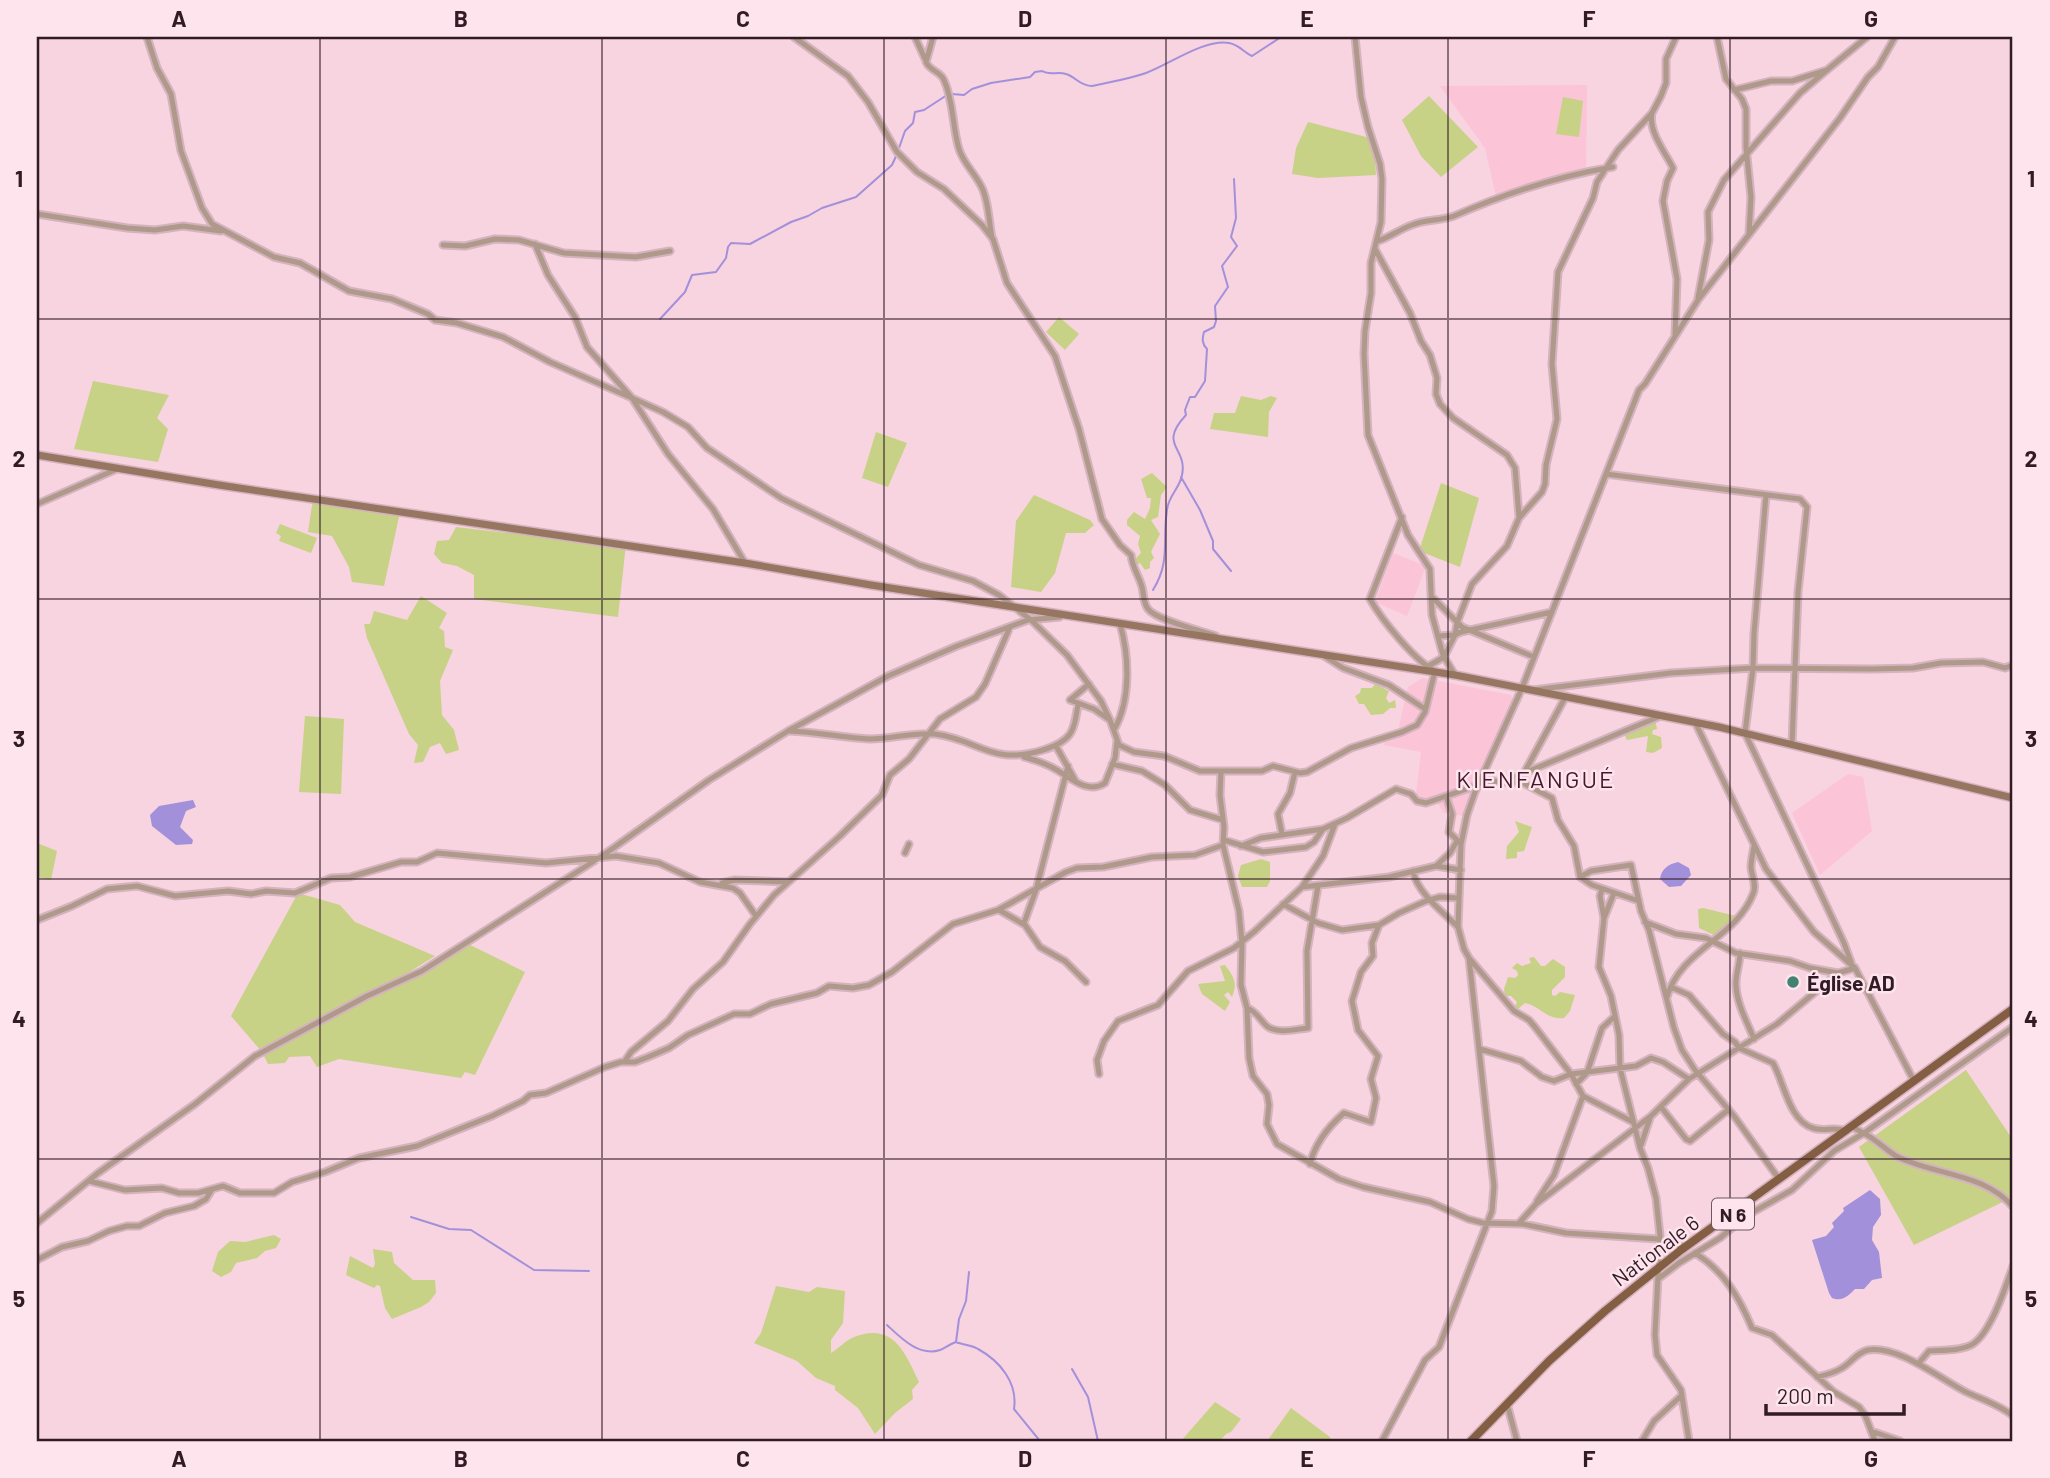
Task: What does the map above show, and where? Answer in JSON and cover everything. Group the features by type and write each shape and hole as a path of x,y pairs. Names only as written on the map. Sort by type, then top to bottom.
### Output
{"main road":[{"path":"37,455 219,485 745,562 870,585 1324,656 1423,668 1664,715 2013,798"},
{"name":"Nationale 6","path":"1471,1441 1573,1338 1659,1268 2013,1009"}],"street":[{"path":"147,37 157,68 172,94 181,151 202,208 212,224 274,257 300,263 349,291 392,299 428,314 435,320 457,323 503,337 550,362 663,412 688,428 707,448 782,498 919,565 973,581 1015,607 1067,655 1105,708 1115,728 1117,741 1105,783 1092,787 1074,781 1044,763 1022,756 999,755 943,736 928,734 874,739 788,731"},
{"path":"794,37 848,76 868,102 897,152 917,172 944,189 993,239"},
{"path":"915,37 930,69 941,75 944,81 955,120 959,148 965,163 983,190 993,239 1007,283 1055,356 1079,429 1100,513 1119,545 1131,555 1146,606 1153,613 1181,625 1232,641"},
{"path":"926,62 933,37"},
{"path":"1355,37 1361,97 1380,164 1381,222 1371,263 1371,293 1365,331 1367,428 1382,472 1414,547 1430,569 1432,615 1444,657 1455,675"},
{"path":"1675,337 1677,279 1663,201 1673,168 1660,146 1651,119 1666,83 1666,59 1676,37"},
{"path":"1717,37 1723,71 1746,109 1746,155 1751,197 1749,234"},
{"path":"1698,300 1709,240 1709,212 1724,180 1800,93 1867,37"},
{"path":"1634,1125 1583,1096 1571,1074 1535,1027 1514,1011 1469,958 1458,927 1461,870 1459,843 1479,782 1522,688 1635,397 1698,300 1840,118 1878,67 1895,37"},
{"path":"1734,90 1771,81 1792,81 1827,70"},
{"path":"1402,517 1370,599 1423,668 1444,657 1455,635 1469,589 1511,541 1519,518 1545,485 1546,465 1557,419 1552,364 1558,272 1597,182 1618,150 1652,113"},
{"path":"1378,241 1420,221 1452,217 1469,208 1527,189 1584,172 1614,167"},
{"path":"37,216 127,228 156,230 183,226 227,232"},
{"path":"443,245 465,246 495,239 535,244 564,253 636,257 670,251"},
{"path":"535,244 548,275 575,317 587,347 632,398 668,454 713,509 745,562"},
{"path":"1376,249 1430,355 1437,378 1436,394 1440,404 1453,418 1507,455 1515,468 1519,518"},
{"path":"37,504 119,468"},
{"path":"1606,474 1800,499 1805,502 1807,507 1794,667 1792,744"},
{"path":"1766,495 1753,668 1745,733 1853,965 1914,1081"},
{"path":"1432,597 1457,623 1534,657"},
{"path":"1439,636 1455,635 1552,612"},
{"path":"37,1223 255,1056 367,996 422,971 602,856 709,780 788,731 888,676 957,646 1031,620 1072,616"},
{"path":"1115,728 1123,708 1127,674 1124,636 1120,624"},
{"path":"625,1061 631,1052 668,1021 693,989 723,962 756,916 788,882 882,795 890,775 909,759 946,713 976,697 985,684 1010,627"},
{"path":"1324,656 1342,668 1389,685 1425,709"},
{"path":"1531,690 1671,673 1753,668 1872,670 1913,668 1941,663 1983,662 2005,668 2013,665"},
{"path":"1117,741 1133,752 1164,755 1200,771 1262,771 1272,766 1307,772 1351,748 1414,727 1425,709 1435,671"},
{"path":"1090,684 1070,700 1094,709 1110,720"},
{"path":"1524,773 1566,696"},
{"path":"1022,756 1066,741 1078,704"},
{"path":"1503,782 1576,753 1617,732 1664,715"},
{"path":"1695,722 1766,869 1823,942 1853,965"},
{"path":"1056,746 1069,766 1074,781"},
{"path":"1112,764 1142,771 1163,783 1190,810 1223,820"},
{"path":"1024,923 1036,890 1069,766"},
{"path":"1221,772 1224,842 1239,911 1242,943 1241,985 1247,1008 1250,1058 1253,1076 1267,1094 1269,1132 1277,1144 1339,1179 1430,1202 1483,1223 1518,1223 1575,1234 1660,1240 1668,1245 1687,1247"},
{"path":"1282,834 1278,814 1290,793 1295,772"},
{"path":"1062,786 1074,781"},
{"path":"1241,846 1261,838 1323,829 1396,789 1411,794 1421,803 1426,803 1479,782 1523,783 1552,798 1558,820 1574,846 1580,877 1592,886 1639,901"},
{"path":"1446,796 1452,814 1449,832 1459,843"},
{"path":"1099,1074 1097,1060 1104,1041 1118,1021 1158,1005 1188,971 1242,943 1302,887 1323,856 1335,824"},
{"path":"37,1260 62,1247 88,1241 127,1226 139,1226 165,1213 194,1206 206,1199 214,1187 223,1186 240,1193 274,1193 292,1182 359,1158 417,1146 492,1116 530,1095 545,1093 625,1061 635,1062 669,1048 688,1035 734,1014 750,1014 771,1004 817,993 829,986 853,988 869,985 909,959 958,921 998,910 1061,874 1077,868 1103,867 1129,860 1168,855 1195,855 1224,842 1263,852 1306,847 1314,842 1323,829"},
{"path":"1436,866 1459,843"},
{"path":"905,853 909,844"},
{"path":"1667,998 1671,987 1689,961 1736,919 1755,891 1751,864 1754,846"},
{"path":"37,920 107,889 137,886 175,896 228,891 251,894 266,891 295,892 331,878 350,877 401,862 417,862 437,853 546,863 602,856 659,863 700,881 718,884 740,893 756,916"},
{"path":"1580,877 1591,871 1631,865 1682,1050 1779,1178"},
{"path":"1302,887 1389,877 1436,866 1461,870"},
{"path":"1413,871 1416,881 1431,900 1458,927"},
{"path":"718,884 735,880 788,882"},
{"path":"1247,1008 1254,1011 1271,1028 1308,1028 1307,951 1318,886"},
{"path":"1602,888 1600,896 1604,918 1599,967 1611,996 1619,1035 1620,1068 1640,1148 1653,1183 1660,1240 1655,1335 1657,1355 1678,1384 1689,1441"},
{"path":"1604,918 1615,893"},
{"path":"1283,904 1336,930 1379,925 1399,913 1431,900 1440,897 1458,898"},
{"path":"998,910 1024,923 1043,950 1065,961 1086,982"},
{"path":"1645,922 1676,934 1714,940 1731,951 1839,973"},
{"path":"1310,1164 1316,1145 1344,1113 1371,1122 1374,1114 1376,1098 1371,1079 1378,1056 1358,1030 1352,1001 1361,972 1373,956 1373,940 1379,925"},
{"path":"1740,953 1740,968 1735,984 1754,1039"},
{"path":"1382,1441 1425,1360 1439,1347 1492,1211 1493,1185 1469,958"},
{"path":"1518,1223 1536,1204 1634,1125 1651,1116 1689,1079 1777,1024 1839,973 1853,965"},
{"path":"1671,987 1689,995 1739,1048 1773,1063 1795,1111 1808,1126 1824,1130 1841,1128 1864,1133 1897,1156 1972,1180 2000,1193 2012,1204"},
{"path":"1576,1084 1587,1073 1601,1031 1615,1016"},
{"path":"1658,1279 1720,1238 1745,1216 1792,1190 1834,1151 1864,1133 2013,1027"},
{"path":"1480,1049 1521,1061 1556,1082 1571,1074 1636,1066 1653,1058 1689,1079"},
{"path":"1536,1204 1554,1175 1583,1096"},
{"path":"1661,1107 1690,1141 1728,1110"},
{"path":"1640,1148 1651,1116"},
{"path":"89,1181 125,1190 162,1188 179,1193 211,1191"},
{"path":"1695,1253 1723,1275 1747,1314 1752,1328 1772,1335 1834,1392 1859,1407 1875,1441"},
{"path":"1918,1364 1929,1351 1951,1350 1973,1344 2001,1300 2013,1266"},
{"path":"1816,1377 1843,1368 1863,1351 1872,1349 1918,1364 2013,1416"},
{"path":"1642,1441 1654,1421 1682,1395"},
{"path":"1507,1404 1517,1441"},
{"path":"1871,1431 1900,1441"}],"shaded area":[{"path":"1587,85 1586,169 1496,196 1485,148 1440,86"},
{"path":"1393,553 1426,566 1407,616 1375,602"},
{"path":"1423,678 1511,695 1513,701 1476,779 1464,816 1444,813 1435,799 1418,801 1416,795 1421,752 1384,745 1386,738 1397,735 1408,687"},
{"path":"1848,774 1863,777 1872,831 1820,875 1792,813"},
{"path":"193,800 196,807 186,811 180,827 193,840 192,844 176,845 152,826 150,815 159,806"},
{"path":"1678,862 1689,868 1691,875 1681,886 1669,887 1660,879 1662,872 1666,867"},
{"path":"1870,1190 1880,1199 1881,1215 1873,1227 1872,1240 1879,1252 1882,1278 1872,1280 1864,1289 1855,1289 1842,1299 1832,1298 1812,1240 1826,1236 1834,1227 1832,1223 1844,1211 1843,1208"}],"green space":[{"path":"1429,96 1478,147 1441,177 1421,156 1402,120"},
{"path":"1563,97 1583,101 1579,137 1556,134"},
{"path":"1308,122 1374,139 1376,175 1318,178 1292,174 1296,148"},
{"path":"1059,317 1079,334 1065,350 1046,332"},
{"path":"93,381 169,395 157,418 168,429 158,462 74,449"},
{"path":"1241,396 1261,400 1271,396 1277,398 1269,412 1268,437 1210,429 1214,413 1235,413"},
{"path":"876,432 907,443 888,487 862,478"},
{"path":"1152,473 1167,487 1161,495 1158,517 1151,520 1160,534 1151,552 1154,558 1150,562 1150,568 1145,570 1140,563 1136,566 1134,560 1141,553 1138,544 1140,536 1127,525 1127,520 1134,512 1145,519 1151,498 1147,498 1141,479"},
{"path":"1441,483 1479,498 1460,567 1419,551"},
{"path":"1034,495 1090,520 1094,525 1085,533 1066,533 1055,573 1041,592 1011,587 1016,521"},
{"path":"313,499 400,512 384,586 352,582 349,567 332,536 308,532"},
{"path":"280,524 317,538 311,553 279,541 281,536 276,533"},
{"path":"456,527 507,533 512,528 626,544 618,617 474,599 474,575 457,566 442,563 434,554 437,541 449,540"},
{"path":"421,596 447,613 439,628 444,631 445,647 453,650 440,681 442,715 454,730 459,750 446,754 440,743 430,747 423,762 414,763 418,745 409,734 367,638 364,624 370,624 374,611 407,620"},
{"path":"1375,684 1389,691 1386,698 1389,703 1395,700 1396,708 1390,708 1383,714 1371,715 1364,704 1359,704 1355,696 1360,693 1361,688 1372,688"},
{"path":"305,716 344,719 341,794 299,792"},
{"path":"1655,719 1657,729 1653,730 1652,734 1661,737 1662,748 1653,753 1646,752 1648,736 1627,740 1623,732"},
{"path":"1515,821 1532,827 1524,851 1517,852 1517,858 1506,859 1507,846 1519,832"},
{"path":"37,843 57,851 51,880 37,877"},
{"path":"1261,859 1270,862 1270,881 1267,887 1242,887 1238,876 1241,865"},
{"path":"298,893 340,905 355,922 435,956 403,976 365,994 407,978 464,942 525,972 475,1075 465,1072 461,1078 339,1059 317,1067 310,1056 289,1057 285,1063 268,1064 262,1052 231,1016"},
{"path":"1698,909 1736,916 1718,937 1699,928"},
{"path":"1534,957 1541,966 1553,959 1565,967 1565,977 1552,990 1552,995 1555,996 1560,992 1575,995 1570,1011 1564,1018 1553,1017 1525,1003 1518,1009 1515,1006 1517,1002 1511,996 1505,996 1508,977 1515,978 1518,975 1512,968 1517,963 1522,966 1531,963 1529,958"},
{"path":"1225,965 1235,984 1232,997 1228,992 1224,995 1230,1002 1225,1011 1202,994 1198,984 1225,981 1220,966"},
{"path":"1966,1070 2013,1140 2013,1197 1914,1245 1859,1147"},
{"path":"274,1235 281,1239 276,1248 265,1251 257,1258 236,1263 231,1272 221,1277 212,1271 218,1252 230,1241 245,1242"},
{"path":"373,1249 392,1252 394,1263 413,1280 435,1280 436,1293 429,1302 392,1319 385,1308 380,1286 374,1288 346,1275 350,1256 373,1268"},
{"path":"776,1286 809,1292 817,1287 845,1291 843,1323 831,1340 831,1353 851,1338 868,1333 888,1337 903,1351 919,1382 912,1390 913,1399 875,1434 858,1408 835,1390 835,1386 816,1378 797,1361 754,1343 761,1333"},
{"path":"1215,1402 1241,1419 1231,1432 1220,1441 1181,1441"},
{"path":"1291,1408 1330,1437 1331,1441 1267,1441"}],"waterway":[{"path":"952,94 964,95 972,89 991,83 1030,77 1035,72 1042,71 1066,74 1084,85 1092,86 1146,73 1198,48 1219,43 1233,44 1252,56 1281,37"},
{"path":"899,148 905,131 913,123 915,112 924,110 947,95"},
{"path":"660,319 685,292 692,275 716,272 726,258 731,243 750,244 822,208 856,197 892,165 897,154"},
{"path":"1153,590 1159,580 1164,560 1168,505 1182,475 1183,466 1175,446 1174,434 1186,415 1190,397 1195,397 1205,381 1207,349 1203,343 1203,335 1214,327 1215,306 1228,287 1222,266 1237,246 1231,237 1236,218 1234,179"},
{"path":"1181,477 1200,510 1213,541 1213,549 1231,571"},
{"path":"411,1217 449,1229 471,1230 534,1270 589,1271"},
{"path":"969,1272 966,1301 959,1319 956,1342 976,1348 1000,1366 1013,1390 1014,1409 1040,1441"},
{"path":"887,1325 911,1345 925,1351 940,1350 956,1342"},
{"path":"1072,1369 1088,1397 1098,1441"}],"place":[{"name":"Église AD","path":"1793,982"}],"district":[{"name":"KIENFANGUÉ","path":"1536,778"}]}
